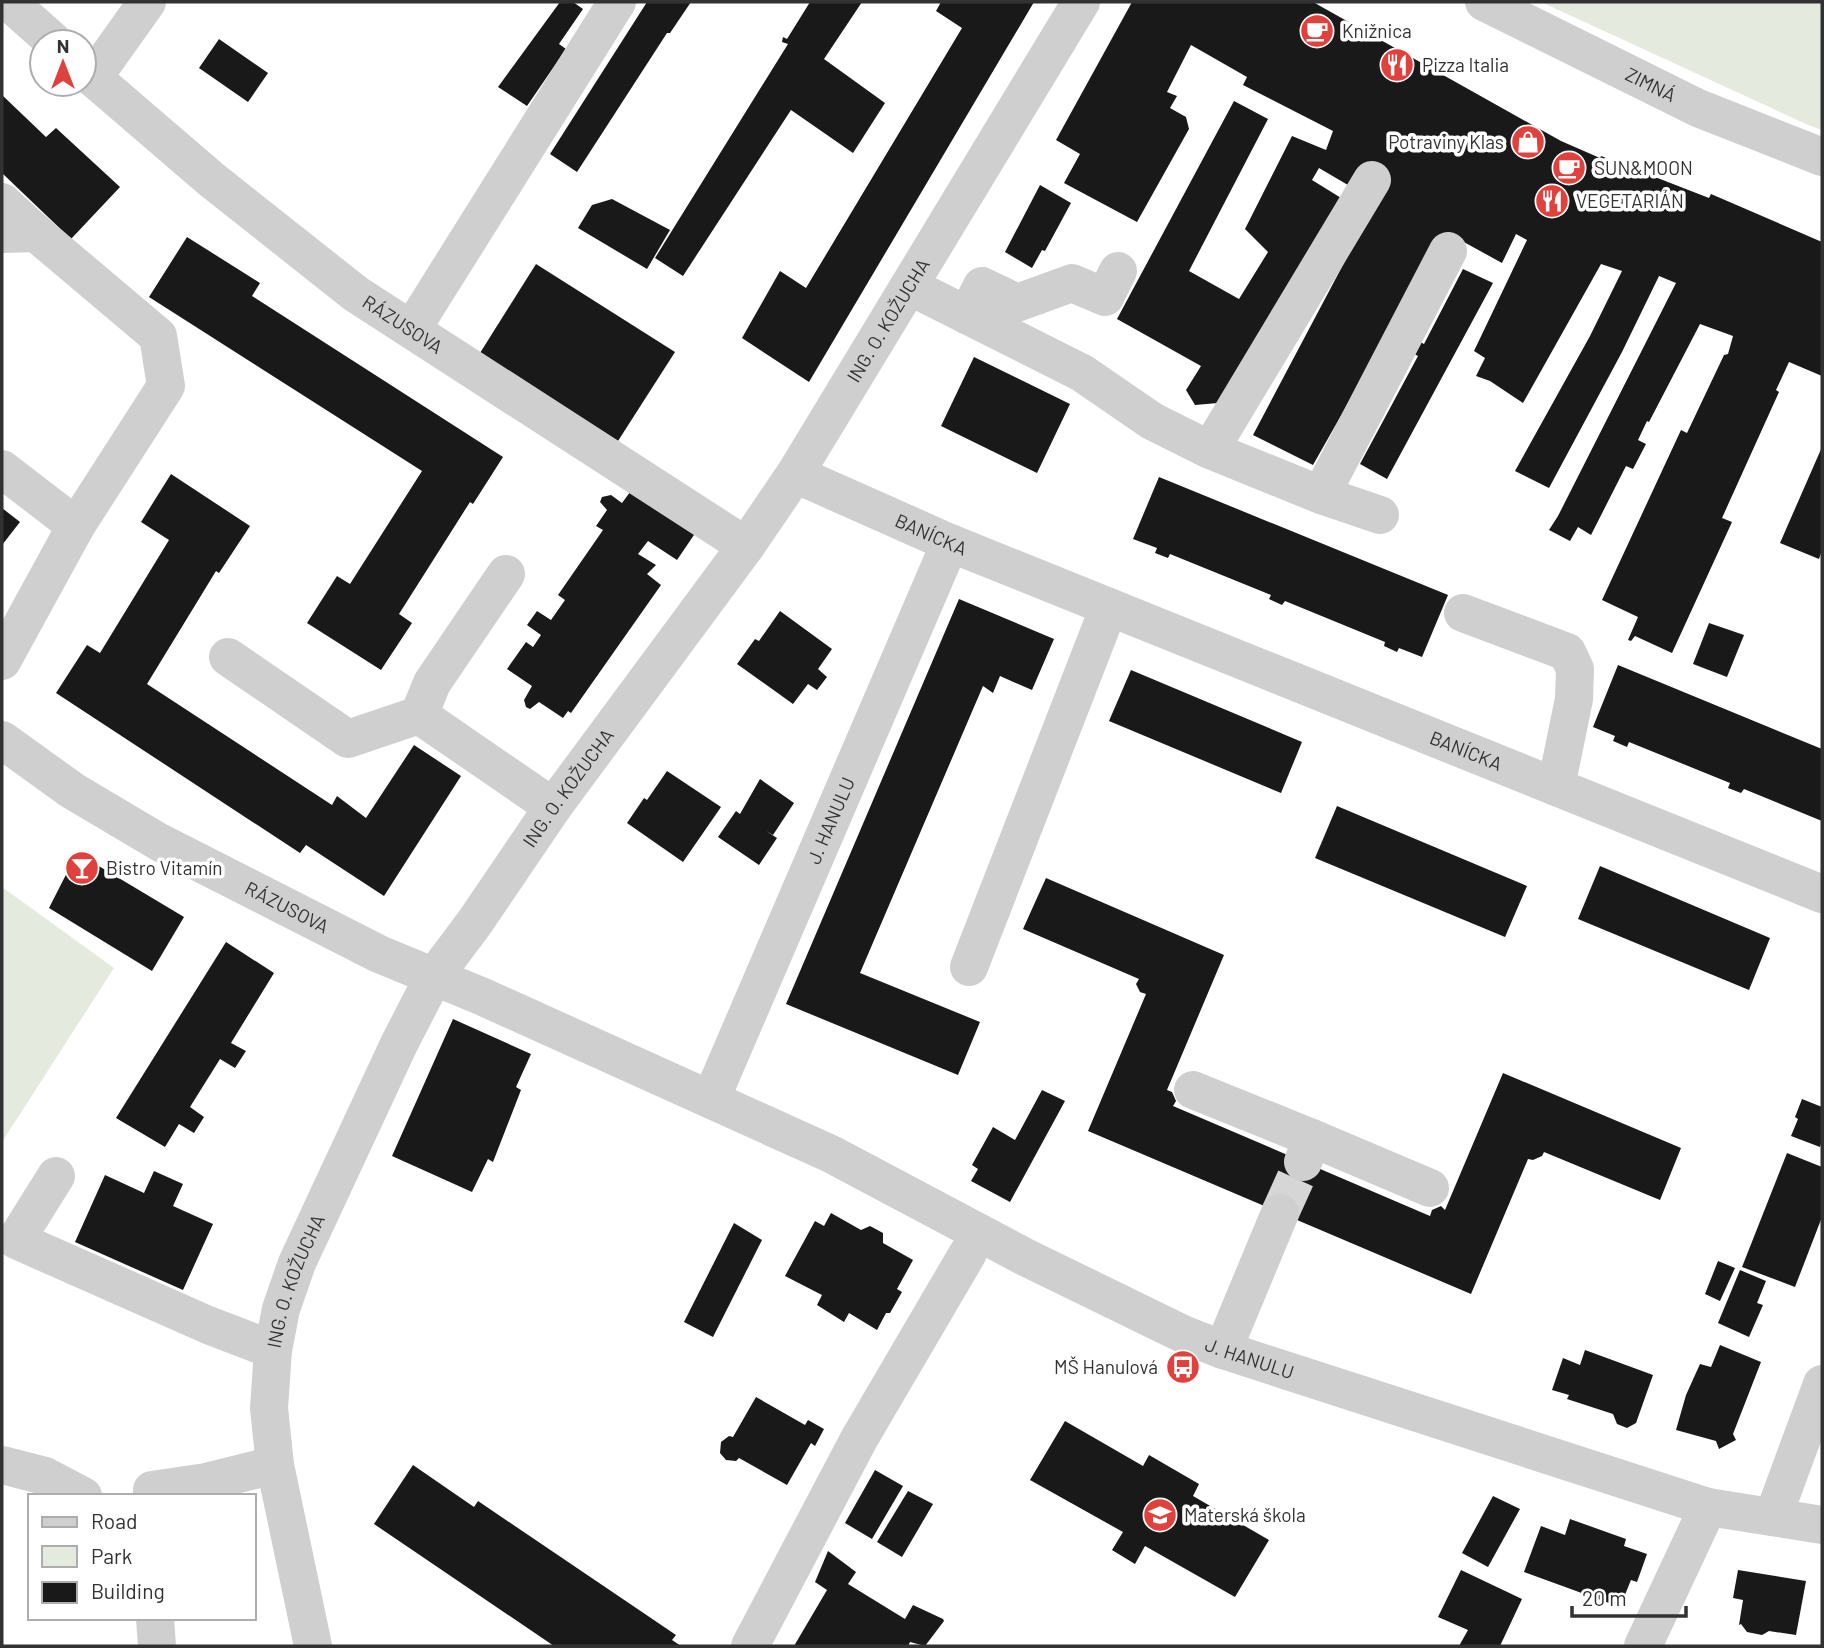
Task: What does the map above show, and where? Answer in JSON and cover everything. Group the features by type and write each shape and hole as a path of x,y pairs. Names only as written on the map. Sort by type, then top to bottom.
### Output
{"street":[{"path":"9,2 38,28"},
{"path":"98,62 146,2"},
{"path":"412,329 617,2"},
{"name":"ING. O. KOŽUCHA","path":"313,1646 275,1465 270,1408 273,1350 281,1309 297,1263 399,1044 433,978 475,922 553,807 746,546 795,474 1081,2"},
{"name":"ZIMNÁ","path":"1484,2 1698,108 1822,157"},
{"name":"RÁZUSOVA","path":"98,82 253,213 356,294 746,546"},
{"path":"1210,450 1373,180"},
{"path":"2,202 19,234 158,336 166,386 76,526 2,661"},
{"path":"1321,495 1448,251"},
{"path":"967,315 982,286 1017,303 1072,283 1105,297 1118,271"},
{"path":"909,286 1082,373 1152,421 1210,450 1321,495 1380,515"},
{"path":"2,469 76,526"},
{"name":"BANÍCKA","path":"795,474 950,542 1822,894"},
{"name":"J. HANULU","path":"711,1099 950,542"},
{"path":"228,657 348,739 419,715 432,682 506,574"},
{"path":"969,967 1109,607"},
{"path":"1464,612 1567,652 1575,668 1574,699 1556,787"},
{"path":"419,715 553,807"},
{"name":"RÁZUSOVA","path":"2,740 73,791 159,842 379,954 433,978"},
{"name":"J. HANULU","path":"433,978 481,996 831,1154 1024,1257 1185,1335 1223,1350 1708,1507 1822,1525"},
{"path":"1194,1090 1308,1150 1430,1188"},
{"path":"57,1176 16,1240 208,1325 273,1350"},
{"path":"1223,1350 1280,1213"},
{"path":"750,1646 859,1439 968,1253"},
{"path":"1773,1517 1822,1384"},
{"path":"2,1465 45,1476 79,1494"},
{"path":"152,1494 152,1490 206,1482 275,1465"},
{"path":"1643,1646 1708,1507"},
{"path":"155,1620 157,1646"}],"green space":[{"path":"1541,2 1822,2 1822,130 1808,125"},
{"path":"2,887 114,968 2,1142"}],"building":[{"path":"560,2 573,2 583,9 559,44 566,49 527,106 498,87"},
{"path":"647,2 691,2 670,33 667,33 577,172 550,154"},
{"path":"810,2 862,2 824,59 885,103 853,153 791,110 683,276 655,258 788,44 782,42 783,37 787,39"},
{"path":"941,2 1034,2 809,382 742,338 780,271 806,288 962,28 936,11"},
{"path":"1132,2 1313,2 1561,141 1709,198 1711,194 1822,242 1822,376 1789,362 1776,390 1779,392 1722,518 1732,522 1672,653 1635,636 1631,641 1628,640 1638,617 1602,600 1681,430 1687,433 1724,355 1728,354 1733,336 1700,324 1638,440 1646,444 1633,469 1626,466 1591,535 1578,527 1570,541 1549,530 1676,283 1659,276 1622,352 1549,488 1515,471 1590,336 1622,271 1601,264 1523,403 1490,381 1476,376 1485,358 1474,351 1527,240 1516,234 1502,263 1462,241 1424,269 1313,465 1253,435 1372,210 1353,188 1319,168 1312,180 1346,201 1218,403 1195,405 1186,390 1201,366 1117,319 1234,101 1268,119 1189,271 1239,299 1268,252 1245,229 1292,136 1326,150 1333,131 1243,85 1247,77 1191,45 1167,92 1177,96 1170,108 1186,117 1189,129 1137,222 1064,183 1080,154 1056,140"},
{"path":"219,39 268,73 248,102 199,68"},
{"path":"2,95 46,137 56,128 120,187 71,239 2,173"},
{"path":"1040,185 1071,203 1045,251 1042,250 1032,268 1005,252"},
{"path":"612,199 670,230 647,269 578,228 592,205"},
{"path":"187,237 260,283 252,296 503,457 473,504 470,502 399,614 412,623 381,670 307,623 337,576 350,584 422,471 149,297"},
{"path":"536,264 675,352 618,441 480,353"},
{"path":"1463,269 1493,283 1387,479 1360,464 1418,356 1407,350 1413,338 1424,344"},
{"path":"974,357 1070,404 1037,473 941,426"},
{"path":"1822,447 1822,550 1819,559 1780,543"},
{"path":"171,474 250,526 219,573 216,571 147,684 332,805 337,796 366,818 414,745 461,776 384,896 306,845 300,853 56,693 87,645 100,653 169,540 141,522"},
{"path":"1159,477 1448,595 1422,657 1399,648 1397,652 1384,646 1385,642 1285,601 1282,605 1269,599 1271,595 1170,554 1168,558 1155,553 1157,548 1133,539"},
{"path":"633,488 696,532 677,560 648,541 638,554 656,565 647,574 661,585 571,713 568,711 563,718 539,702 530,709 526,707 524,700 532,686 507,669 526,642 533,647 541,635 527,625 537,611 551,620 565,600 558,595 603,530 596,526 607,510 600,502 602,497 611,495 622,503"},
{"path":"2,508 20,522 2,545"},
{"path":"959,599 1054,639 1032,690 1000,676 993,693 983,686 860,973 980,1022 958,1075 786,1004"},
{"path":"780,611 832,649 818,669 827,677 817,690 808,684 793,704 737,664 755,639 759,641"},
{"path":"1709,623 1744,635 1727,677 1693,664"},
{"path":"1618,665 1822,749 1822,821 1744,789 1741,793 1728,788 1730,783 1629,742 1627,747 1613,741 1615,736 1593,727"},
{"path":"1131,670 1302,742 1281,793 1109,721"},
{"path":"667,771 721,807 683,862 627,823"},
{"path":"760,779 794,803 773,835 766,831 777,838 759,865 718,837 736,811 740,814"},
{"path":"1337,806 1527,886 1505,937 1315,858"},
{"path":"77,853 184,917 152,971 49,908"},
{"path":"1600,866 1770,938 1749,990 1578,919"},
{"path":"1046,878 1224,955 1167,1090 1172,1092 1176,1101 1173,1106 1430,1216 1432,1210 1441,1206 1445,1210 1503,1073 1681,1148 1660,1200 1544,1152 1533,1160 1528,1159 1471,1294 1088,1131 1146,994 1140,992 1136,984 1139,979 1023,929"},
{"path":"226,942 274,973 231,1043 246,1051 235,1068 220,1059 190,1107 204,1117 194,1133 179,1124 165,1147 116,1118"},
{"path":"453,1019 531,1054 516,1087 521,1090 493,1162 488,1159 472,1192 392,1156"},
{"path":"1042,1090 1065,1101 1010,1202 971,1181 978,1169 972,1165 993,1127 1015,1140"},
{"path":"1802,1099 1822,1107 1820,1147 1791,1136"},
{"path":"1787,1153 1822,1167 1822,1217 1795,1287 1742,1267"},
{"path":"154,1171 183,1184 173,1206 213,1224 183,1290 75,1242 105,1175 144,1193"},
{"path":"831,1213 861,1230 870,1226 883,1233 883,1243 913,1260 897,1289 902,1292 877,1330 849,1313 844,1322 817,1305 822,1295 785,1276 815,1221 824,1226"},
{"path":"734,1223 762,1240 713,1337 684,1322"},
{"path":"1718,1261 1735,1268 1720,1301 1705,1294"},
{"path":"1740,1270 1766,1281 1757,1303 1763,1305 1749,1337 1718,1323"},
{"path":"1720,1345 1761,1362 1733,1434 1736,1440 1719,1449 1716,1441 1676,1430 1686,1395 1700,1364 1711,1367"},
{"path":"1585,1350 1653,1375 1636,1423 1627,1428 1617,1424 1613,1414 1567,1399 1569,1395 1552,1390 1563,1358 1580,1365"},
{"path":"756,1397 805,1425 808,1420 824,1429 815,1446 811,1443 787,1485 739,1458 736,1461 726,1460 720,1453 721,1442 729,1436 733,1437"},
{"name":"Materská škola","path":"1065,1421 1143,1466 1149,1455 1199,1484 1193,1496 1269,1540 1235,1597 1145,1546 1135,1564 1112,1550 1123,1532 1030,1480"},
{"path":"413,1465 474,1507 478,1501 676,1635 672,1640 681,1646 554,1646 374,1524"},
{"path":"875,1470 903,1486 872,1539 845,1523"},
{"path":"908,1491 933,1504 902,1557 877,1542"},
{"path":"1493,1496 1520,1509 1488,1567 1462,1553"},
{"path":"1570,1519 1626,1539 1624,1546 1647,1554 1637,1582 1631,1580 1620,1607 1524,1572 1541,1526 1565,1535"},
{"path":"828,1551 856,1572 848,1584 905,1619 913,1605 943,1619 925,1646 910,1642 908,1646 794,1646 827,1590 815,1582"},
{"path":"1461,1570 1522,1599 1500,1646 1459,1646 1468,1630 1438,1617"},
{"path":"1738,1570 1806,1581 1796,1635 1769,1631 1762,1635 1747,1632 1739,1625 1743,1600 1733,1598"}],"tunnel":[{"path":"1280,1213 1303,1162"}],"place":[{"name":"Knižnica","path":"1317,31"},
{"name":"Pizza Italia","path":"1397,65"},
{"name":"Potraviny Klas","path":"1528,142"},
{"name":"SUN&MOON","path":"1569,168"},
{"name":"VEGETARIÁN","path":"1552,201"},
{"name":"Bistro Vitamín","path":"82,868"},
{"name":"MŠ Hanulová","path":"1183,1367"},
{"name":"Materská škola","path":"1160,1515"}]}
